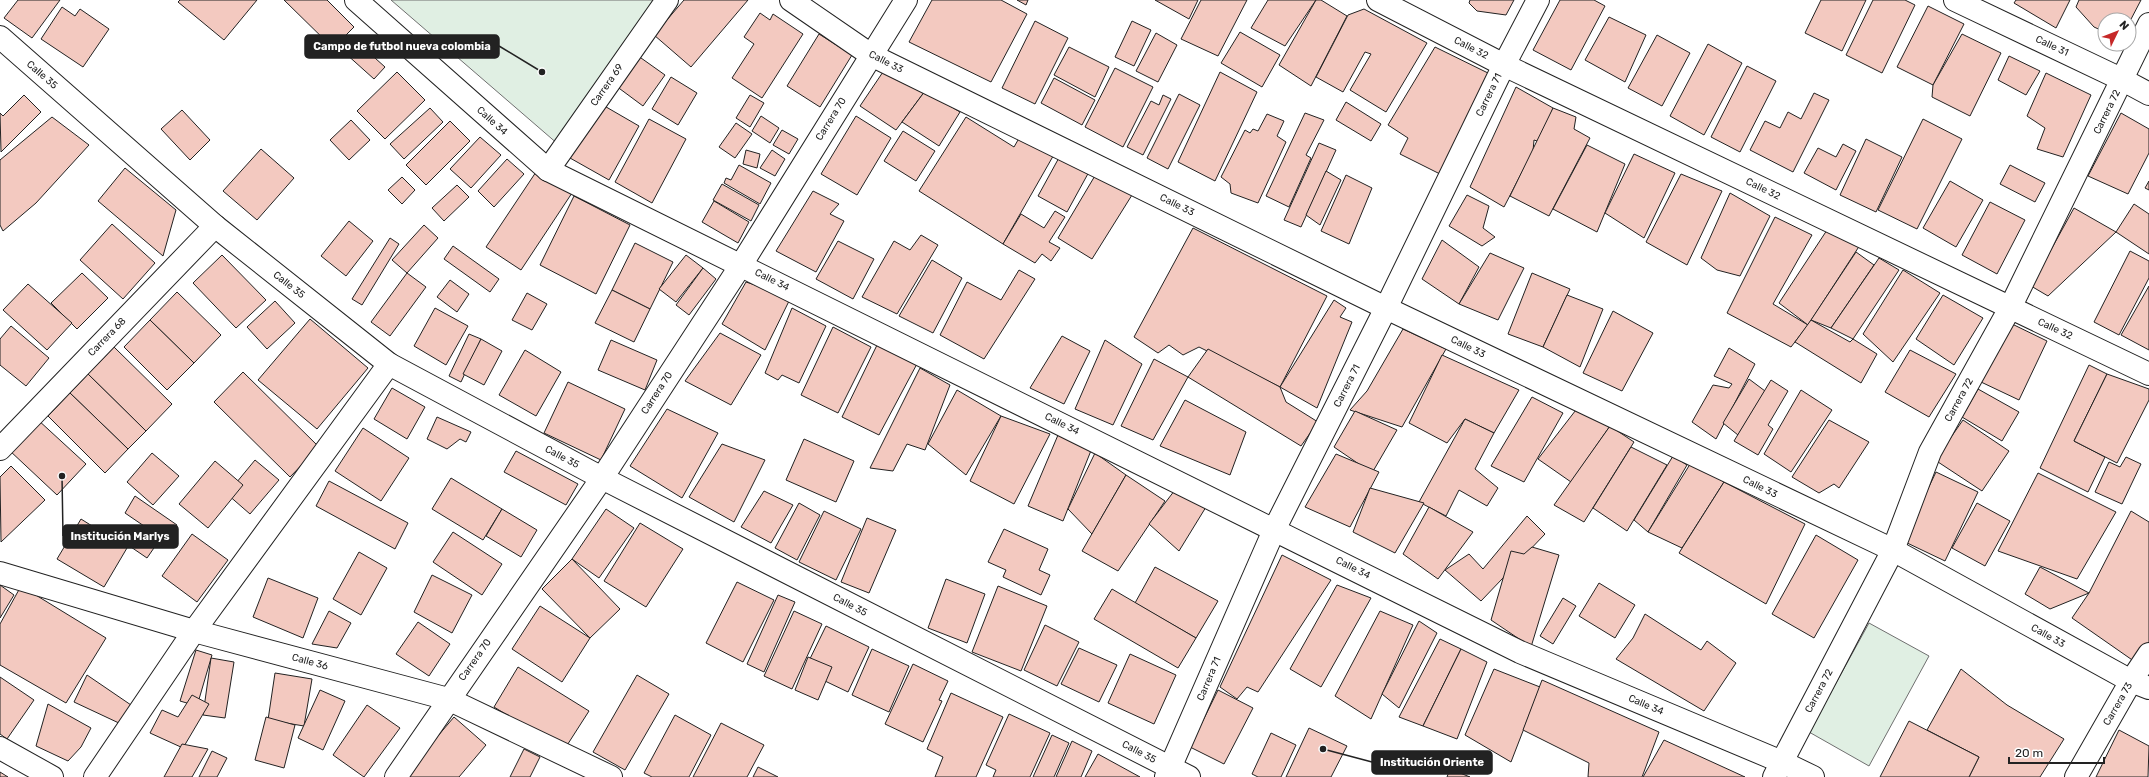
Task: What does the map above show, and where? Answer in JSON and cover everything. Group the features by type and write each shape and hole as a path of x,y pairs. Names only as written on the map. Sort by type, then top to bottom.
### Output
{"street":[{"name":"Calle 34","path":"356,0 548,170 1275,528 1520,652 1778,769 1813,777"},
{"name":"Carrera 69","path":"548,170 667,0"},
{"name":"Calle 33","path":"791,0 871,55 1386,308 1893,550 2140,685"},
{"name":"Carrera 70","path":"396,777 448,699 602,478 740,265 906,0"},
{"name":"Calle 32","path":"1378,0 1504,65 2149,374"},
{"name":"Carrera 71","path":"1175,774 1275,528 1386,308 1504,65 1538,0"},
{"name":"Calle 31","path":"1955,0 2123,80 2149,94"},
{"name":"Carrera 72","path":"1778,769 1893,550 1930,452 2010,308 2123,80 2149,24"},
{"name":"Calle 35","path":"0,37 215,226 389,364 602,478 1175,774"},
{"name":"Carrera 68","path":"0,449 215,226"},
{"path":"95,777 194,631 389,364"},
{"name":"Calle 36","path":"0,573 194,631 448,699 611,777"},
{"name":"Carrera 73","path":"2076,777 2140,685 2149,654"},
{"path":"0,748 52,777"}],"green space":[{"path":"391,0 661,0 559,145"},
{"path":"1869,623 1929,656 1869,766 1809,732"}],"building":[{"path":"18,0 60,0 32,38 4,18"},
{"path":"180,0 257,0 224,40 178,2"},
{"path":"284,0 327,0 354,27 333,48"},
{"path":"684,0 748,0 691,67 654,35"},
{"path":"932,0 1001,0 1027,14 991,82 909,42"},
{"path":"1017,0 1028,0 1026,5"},
{"path":"1155,0 1198,0 1189,19"},
{"path":"1201,0 1247,0 1218,56 1181,39"},
{"path":"1268,0 1316,0 1285,46 1251,28"},
{"path":"1316,0 1321,0 1347,16 1311,86 1279,65"},
{"path":"1470,0 1514,0 1506,15 1477,11 1469,3"},
{"path":"1560,0 1594,0 1605,6 1571,70 1533,50"},
{"path":"1821,0 1866,0 1842,51 1805,33"},
{"path":"1873,0 1905,0 1915,5 1882,73 1846,55"},
{"path":"2016,0 2070,0 2056,28 2014,3"},
{"path":"2079,0 2141,0 2135,12 2097,12 2097,28 2076,7"},
{"path":"1928,6 1964,24 1933,85 1897,67"},
{"path":"62,7 75,16 80,9 109,29 83,67 41,39"},
{"path":"1364,9 1427,43 1386,112 1350,90 1371,54 1365,52 1343,92 1316,77 1348,15"},
{"path":"760,13 770,20 773,14 803,34 762,98 732,78 754,44 744,37"},
{"path":"1609,17 1646,35 1625,82 1585,60"},
{"path":"1035,21 1068,38 1035,104 1002,88"},
{"path":"1132,21 1151,30 1134,66 1115,57"},
{"path":"1240,32 1280,55 1262,87 1221,63"},
{"path":"1156,33 1177,45 1158,82 1136,71"},
{"path":"819,34 852,55 820,107 787,86"},
{"path":"1962,34 2001,53 1970,116 1932,97 1933,85"},
{"path":"1657,35 1690,53 1662,106 1628,88"},
{"path":"356,41 385,67 374,79 345,53"},
{"path":"1708,44 1742,63 1704,135 1670,116"},
{"path":"1069,47 1109,67 1095,97 1054,75"},
{"path":"1435,47 1490,74 1440,174 1400,154 1408,138 1388,125"},
{"path":"634,53 665,75 643,106 612,83"},
{"path":"2009,56 2040,71 2026,95 1998,80"},
{"path":"887,66 925,91 896,130 860,106"},
{"path":"1747,66 1776,81 1740,152 1711,137"},
{"path":"1115,68 1153,87 1123,147 1085,127"},
{"path":"397,72 425,100 385,139 357,111"},
{"path":"1220,72 1257,92 1215,181 1178,162"},
{"path":"2046,73 2091,95 2063,157 2037,149 2045,128 2027,116"},
{"path":"671,77 697,93 678,125 652,109"},
{"path":"1054,78 1095,100 1082,125 1041,103"},
{"path":"1516,87 1553,108 1540,142 1534,140 1533,151 1504,207 1470,187"},
{"path":"925,91 960,112 939,146 902,122"},
{"path":"1814,93 1829,100 1793,172 1750,150 1765,121 1780,128 1788,112 1801,119"},
{"path":"1179,94 1200,105 1168,169 1147,158"},
{"path":"24,95 41,112 1,152 0,113 3,116"},
{"path":"750,95 764,103 750,127 736,118"},
{"path":"1163,95 1171,99 1143,155 1127,147 1151,101 1159,105"},
{"path":"1346,102 1381,124 1371,141 1336,120"},
{"path":"601,104 639,126 609,180 570,158"},
{"path":"430,108 443,122 404,159 390,144"},
{"path":"1553,108 1576,117 1574,129 1590,138 1549,216 1510,196"},
{"path":"182,110 210,140 190,160 161,129"},
{"path":"1305,113 1324,120 1306,155 1311,158 1289,207 1266,196"},
{"path":"2121,113 2149,129 2149,153 2128,194 2088,176"},
{"path":"1267,114 1284,121 1277,136 1286,142 1258,203 1231,193 1230,184 1221,177 1245,130 1250,133 1253,129 1258,131"},
{"path":"761,116 779,128 770,143 752,131"},
{"path":"856,116 891,138 857,195 821,174"},
{"path":"52,117 89,145 36,203 3,231 0,225 0,160"},
{"path":"966,117 1014,147 1022,133 1056,151 1003,244 919,191"},
{"path":"649,119 686,139 652,203 615,182"},
{"path":"1923,119 1962,139 1917,229 1878,210"},
{"path":"351,120 370,140 349,160 330,140"},
{"path":"450,121 470,141 426,185 406,165"},
{"path":"736,123 752,134 735,158 719,147"},
{"path":"782,130 798,139 789,154 773,145"},
{"path":"903,131 935,151 916,181 884,161"},
{"path":"480,137 501,155 471,188 450,169"},
{"path":"1866,139 1902,157 1876,212 1840,195"},
{"path":"1319,143 1336,150 1301,227 1284,220"},
{"path":"1843,144 1856,151 1836,190 1804,173 1818,148 1836,157"},
{"path":"1587,145 1625,164 1597,232 1553,209"},
{"path":"261,149 294,178 257,220 223,191"},
{"path":"746,150 760,154 757,168 743,164"},
{"path":"772,150 785,159 775,176 760,168"},
{"path":"1061,154 1090,170 1067,212 1038,196"},
{"path":"1634,154 1675,173 1644,238 1605,213"},
{"path":"507,159 524,174 494,207 478,191"},
{"path":"739,165 771,183 760,204 724,183 726,178 731,180"},
{"path":"2010,165 2045,183 2035,202 2000,184"},
{"path":"125,168 176,210 163,256 98,201"},
{"path":"538,169 572,193 521,270 486,247"},
{"path":"1326,171 1341,180 1320,225 1306,215"},
{"path":"1096,174 1132,195 1092,259 1058,238"},
{"path":"1681,174 1722,191 1687,265 1646,242"},
{"path":"1346,175 1372,188 1349,244 1321,231"},
{"path":"402,177 415,190 402,204 388,190"},
{"path":"1950,181 1983,200 1956,247 1923,228"},
{"path":"2149,181 2149,190 2145,188"},
{"path":"722,184 759,205 751,221 713,200"},
{"path":"457,185 469,197 444,221 432,208"},
{"path":"813,191 839,204 830,214 844,221 816,272 776,251"},
{"path":"1730,193 1770,216 1740,276 1717,270 1701,258"},
{"path":"1467,195 1489,206 1483,228 1495,237 1482,246 1449,226"},
{"path":"574,196 630,225 596,294 540,265"},
{"path":"714,201 749,222 738,243 702,222"},
{"path":"1990,202 2025,220 1997,274 1962,255"},
{"path":"2134,204 2149,214 2149,254 2116,232"},
{"path":"2074,208 2116,232 2048,296 2031,286"},
{"path":"1055,211 1065,217 1049,242 1060,248 1051,261 1042,254 1035,263 1003,244 1021,214 1044,228"},
{"path":"1775,217 1812,235 1773,304 1808,325 1791,347 1727,313"},
{"path":"349,221 373,241 346,276 321,256"},
{"path":"112,224 155,263 123,299 80,260"},
{"path":"424,225 438,238 407,273 392,260"},
{"path":"1829,227 1860,245 1808,325 1779,303"},
{"path":"1193,228 1327,296 1280,387 1199,347 1183,355 1169,345 1158,353 1134,337"},
{"path":"921,235 938,245 897,314 862,297 894,241 910,250"},
{"path":"390,238 399,244 362,305 352,299"},
{"path":"1442,240 1479,267 1459,304 1422,279"},
{"path":"838,241 874,259 853,299 816,279"},
{"path":"635,243 673,262 650,309 612,290"},
{"path":"453,246 499,279 490,292 444,259"},
{"path":"2130,251 2149,261 2149,278 2119,335 2094,322"},
{"path":"1856,252 1874,265 1831,328 1811,320"},
{"path":"1490,253 1524,268 1498,320 1459,304"},
{"path":"222,255 266,300 236,328 193,283"},
{"path":"686,255 703,268 676,302 659,289"},
{"path":"1879,258 1899,270 1853,339 1831,328"},
{"path":"932,260 962,278 933,333 899,316"},
{"path":"703,268 716,279 689,315 676,305"},
{"path":"1019,270 1035,279 984,359 940,335 967,282 1001,300"},
{"path":"1903,270 1940,293 1893,362 1863,334"},
{"path":"82,273 108,298 77,329 51,303"},
{"path":"407,273 426,287 390,336 371,322"},
{"path":"1532,273 1570,289 1543,347 1508,334"},
{"path":"450,280 469,294 457,312 437,297"},
{"path":"746,282 791,297 765,350 722,324"},
{"path":"28,284 72,323 47,350 3,310"},
{"path":"2149,286 2149,350 2121,335"},
{"path":"612,290 650,309 634,342 595,323"},
{"path":"177,292 221,335 194,363 150,320"},
{"path":"527,293 547,304 532,330 512,320"},
{"path":"1567,295 1603,309 1580,367 1543,347"},
{"path":"1943,295 1983,318 1954,365 1916,339"},
{"path":"1334,300 1346,308 1340,317 1352,322 1317,408 1280,387"},
{"path":"275,301 295,323 267,349 247,327"},
{"path":"435,308 468,326 446,365 414,346"},
{"path":"792,308 826,326 799,383 782,375 778,380 765,373"},
{"path":"1613,311 1653,333 1622,391 1583,373"},
{"path":"310,319 368,368 317,429 258,380"},
{"path":"150,320 194,363 167,390 124,347"},
{"path":"1811,320 1850,342 1853,339 1877,354 1861,383 1795,342"},
{"path":"2010,323 2047,341 2019,400 1981,382"},
{"path":"11,326 49,358 26,386 0,365 0,339"},
{"path":"833,327 871,347 838,413 801,395"},
{"path":"1403,329 1446,349 1402,427 1350,410 1367,391"},
{"path":"720,333 761,355 731,405 685,381"},
{"path":"469,334 481,339 461,382 449,376"},
{"path":"1062,336 1090,351 1064,404 1030,388"},
{"path":"481,339 502,351 484,385 463,374"},
{"path":"611,340 657,360 645,390 598,370"},
{"path":"1105,340 1142,364 1113,425 1075,409"},
{"path":"878,343 918,362 879,435 842,417"},
{"path":"114,347 172,404 146,431 88,374"},
{"path":"1729,348 1755,364 1716,439 1692,422 1713,385 1729,388 1732,384 1714,376"},
{"path":"1208,349 1280,387 1286,402 1318,422 1301,446 1188,377"},
{"path":"525,350 561,372 536,416 499,395"},
{"path":"1910,350 1956,374 1929,417 1885,392"},
{"path":"1442,355 1519,390 1494,433 1465,419 1447,443 1409,423"},
{"path":"1154,359 1188,377 1153,440 1121,426"},
{"path":"2089,365 2107,374 2074,441 2105,457 2088,492 2040,468"},
{"path":"920,368 950,385 925,450 907,444 893,471 870,468"},
{"path":"243,372 319,447 290,477 214,402"},
{"path":"88,374 146,431 128,449 70,393"},
{"path":"2107,374 2149,389 2149,400 2117,463 2074,441"},
{"path":"1749,379 1765,391 1738,435 1723,423"},
{"path":"1771,380 1788,391 1768,425 1773,429 1758,455 1734,441"},
{"path":"568,382 625,409 601,460 544,433"},
{"path":"392,388 425,407 407,439 374,419"},
{"path":"1978,389 2019,412 2002,441 1962,417"},
{"path":"957,390 1001,416 966,475 928,444"},
{"path":"1801,390 1832,410 1791,472 1764,454"},
{"path":"70,393 128,449 105,473 48,416"},
{"path":"1532,397 1563,413 1524,482 1491,466"},
{"path":"1185,400 1246,432 1230,475 1160,446"},
{"path":"1579,406 1610,426 1571,482 1538,459"},
{"path":"667,409 718,433 682,498 630,466"},
{"path":"1355,411 1397,430 1372,473 1334,447"},
{"path":"1001,416 1050,434 1014,504 970,481"},
{"path":"437,417 471,432 466,442 460,439 447,449 427,439"},
{"path":"37,419 86,464 57,495 9,450"},
{"path":"1465,419 1494,433 1475,469 1498,488 1487,506 1459,490 1446,516 1419,502"},
{"path":"1829,420 1869,442 1839,488 1834,484 1819,493 1792,477"},
{"path":"1963,420 2009,451 1982,491 1935,460"},
{"path":"1610,426 1634,442 1584,522 1554,505"},
{"path":"363,428 409,458 381,501 335,471"},
{"path":"1058,435 1092,448 1063,521 1028,506"},
{"path":"804,439 854,461 836,502 786,480"},
{"path":"722,444 765,460 734,522 689,497"},
{"path":"1631,447 1667,465 1627,531 1593,508"},
{"path":"516,451 578,484 566,505 504,472"},
{"path":"152,453 179,476 153,505 127,482"},
{"path":"1095,453 1126,475 1092,534 1068,509"},
{"path":"1336,454 1379,472 1350,527 1305,507"},
{"path":"1673,456 1687,465 1648,532 1634,520"},
{"path":"2126,457 2141,464 2122,504 2095,492 2109,462 2120,467"},
{"path":"255,460 279,480 250,514 227,494"},
{"path":"215,461 243,485 208,528 179,504"},
{"path":"1692,461 1724,482 1682,548 1648,532"},
{"path":"11,466 45,500 1,542 0,477"},
{"path":"1936,472 1978,492 1945,561 1903,541"},
{"path":"2038,473 2116,512 2077,579 1998,551"},
{"path":"1126,475 1165,501 1118,571 1082,551"},
{"path":"451,478 502,509 483,540 432,509"},
{"path":"329,481 408,523 395,549 316,506"},
{"path":"1724,482 1805,524 1766,604 1679,553"},
{"path":"1178,486 1206,507 1179,551 1149,524"},
{"path":"1370,488 1424,503 1395,553 1353,532"},
{"path":"764,491 793,505 771,543 741,527"},
{"path":"135,496 177,525 166,541 125,513"},
{"path":"799,503 820,515 797,560 775,548"},
{"path":"1977,503 2010,521 1985,566 1952,548"},
{"path":"1429,507 1473,532 1438,579 1403,554"},
{"path":"502,509 537,530 521,557 486,536"},
{"path":"606,509 634,528 599,578 572,559"},
{"path":"824,511 861,529 836,580 799,562"},
{"path":"2131,511 2149,522 2149,642 2138,664 2072,618 2089,593"},
{"path":"1527,516 1545,534 1481,601 1445,570 1469,554 1483,569"},
{"path":"867,518 896,530 869,593 841,582"},
{"path":"81,519 127,548 104,587 57,559"},
{"path":"640,523 683,549 646,607 604,581"},
{"path":"1004,529 1048,549 1039,570 1050,575 1041,595 1003,577 1006,570 988,562"},
{"path":"137,532 156,545 147,558 128,545"},
{"path":"453,532 502,564 482,595 433,562"},
{"path":"192,534 228,560 197,602 162,576"},
{"path":"1816,535 1858,560 1814,638 1772,614"},
{"path":"1532,547 1559,555 1531,647 1491,620 1511,551 1524,554"},
{"path":"359,552 387,568 361,615 333,599"},
{"path":"1282,555 1331,580 1258,692 1247,687 1237,699 1220,687"},
{"path":"572,559 620,609 590,638 542,589"},
{"path":"1155,567 1218,601 1196,638 1135,603"},
{"path":"2040,567 2089,593 2050,609 2025,594"},
{"path":"432,575 472,595 452,633 414,612"},
{"path":"268,578 318,598 303,638 253,617"},
{"path":"946,579 985,594 967,643 928,628"},
{"path":"737,582 774,600 743,662 706,643"},
{"path":"1599,583 1635,605 1615,638 1579,616"},
{"path":"0,585 14,595 0,618"},
{"path":"1337,585 1371,598 1321,687 1290,669"},
{"path":"21,586 106,638 66,703 0,665 0,624"},
{"path":"998,586 1047,606 1021,671 972,652"},
{"path":"1112,589 1196,638 1178,668 1094,619"},
{"path":"778,595 795,602 764,672 747,664"},
{"path":"1563,598 1576,606 1553,644 1540,636"},
{"path":"540,606 590,638 562,682 512,649"},
{"path":"329,611 351,623 337,648 312,644"},
{"path":"794,611 822,624 792,689 764,676"},
{"path":"1380,611 1413,625 1371,719 1335,696"},
{"path":"1645,614 1701,650 1707,641 1736,663 1704,711 1616,659 1633,638"},
{"path":"1419,621 1437,633 1399,708 1382,694"},
{"path":"418,622 450,644 429,676 396,654"},
{"path":"1045,625 1079,642 1057,686 1024,670"},
{"path":"826,626 869,647 848,692 804,671"},
{"path":"1440,639 1461,649 1423,726 1399,717"},
{"path":"1079,648 1117,665 1099,702 1061,684"},
{"path":"872,649 909,666 889,712 852,695"},
{"path":"1461,649 1487,662 1457,739 1423,726"},
{"path":"196,650 212,655 197,706 180,701"},
{"path":"1130,654 1176,675 1154,724 1108,703"},
{"path":"808,657 832,667 818,700 795,690"},
{"path":"211,658 234,662 225,718 203,715"},
{"path":"913,664 948,681 939,700 942,701 923,742 885,724"},
{"path":"518,667 589,711 564,750 494,707"},
{"path":"1494,669 1540,687 1511,762 1465,735"},
{"path":"1961,669 2007,705 2064,739 2040,777 1969,777 1979,757 1927,730"},
{"path":"275,673 312,679 304,726 268,720"},
{"path":"87,675 131,705 121,724 74,702"},
{"path":"637,675 669,694 625,770 593,752"},
{"path":"0,677 34,700 7,739 0,734"},
{"path":"1542,680 1659,732 1642,777 1588,777 1589,763 1523,730"},
{"path":"320,690 345,701 323,750 298,738"},
{"path":"1218,690 1253,708 1224,764 1190,747"},
{"path":"951,693 1003,717 976,777 935,777 943,757 927,749"},
{"path":"192,695 209,704 183,748 150,733 162,710 178,717"},
{"path":"48,704 91,728 81,747 68,761 36,746"},
{"path":"367,705 400,728 364,777 333,755"},
{"path":"1009,714 1050,733 1030,777 993,777 996,770 986,765"},
{"path":"675,715 711,735 689,777 652,777 644,773"},
{"path":"266,717 295,725 284,768 255,760"},
{"path":"454,717 486,745 459,777 403,777"},
{"path":"1909,721 1979,757 1969,777 1880,777"},
{"path":"721,723 764,745 747,777 693,777"},
{"path":"1309,728 1347,746 1331,777 1286,777"},
{"path":"2119,730 2149,746 2148,777 2096,777"},
{"path":"1271,733 1296,745 1281,777 1258,777 1252,774"},
{"path":"1052,735 1069,743 1054,777 1033,777"},
{"path":"1664,740 1745,777 1643,777"},
{"path":"1072,741 1092,751 1081,777 1056,777"},
{"path":"182,744 208,749 192,777 164,777"},
{"path":"524,749 540,757 530,777 510,777"},
{"path":"212,751 227,758 217,777 199,777"},
{"path":"1098,754 1140,777 1085,777"},
{"path":"758,767 778,777 753,777"},
{"path":"1450,769 1470,777 1447,777"},
{"path":"0,772 8,777 0,777"}],"place":[{"name":"Campo de futbol nueva colombia","path":"542,72"},
{"name":"Institución Marlys","path":"62,476"},
{"name":"Institución Oriente","path":"1323,749"}]}
